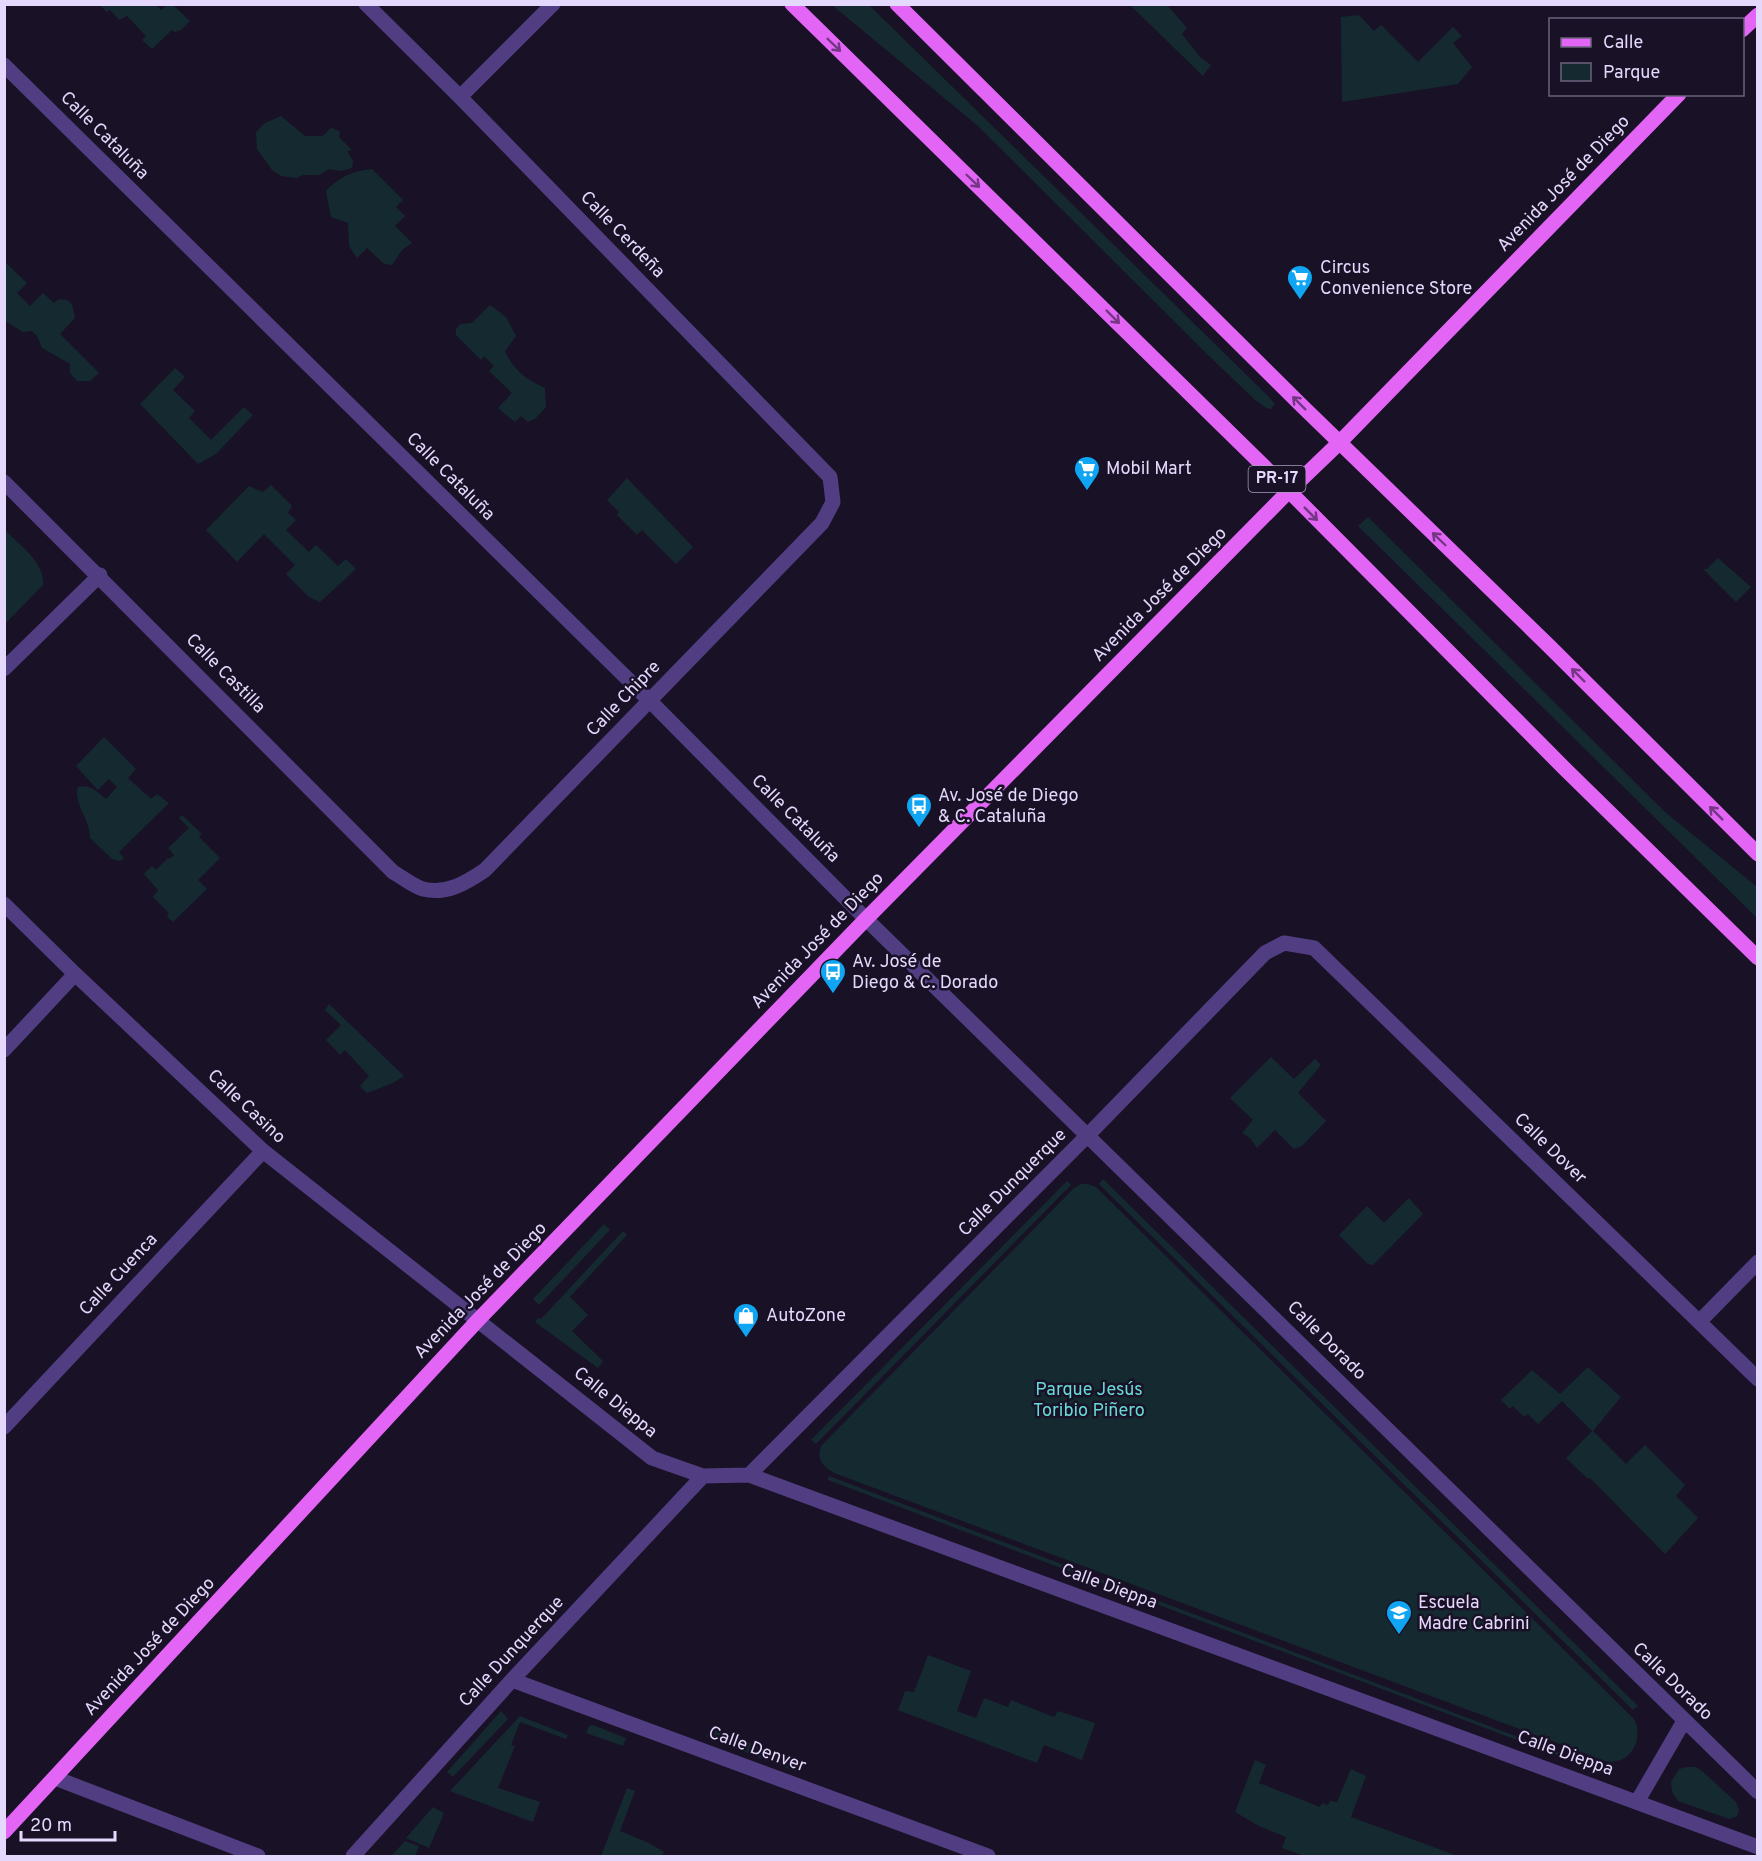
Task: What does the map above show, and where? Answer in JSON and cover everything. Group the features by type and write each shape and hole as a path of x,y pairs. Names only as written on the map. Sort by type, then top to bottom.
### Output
{"main road":[{"name":"PR-17","path":"792,4 1289,491 1565,769 1758,958"},
{"path":"897,4 1339,443 1549,646 1758,854"},
{"path":"1744,29 1758,15"},
{"name":"Avenida José de Diego","path":"4,1832 478,1319 867,919 1339,443 1677,96"}],"street":[{"name":"Calle Cerdeña","path":"366,4 460,97 830,477 833,502"},
{"path":"460,97 553,4"},
{"name":"Calle Cataluña","path":"4,65 650,701 867,919"},
{"name":"Calle Castilla","path":"4,482 393,872 421,889"},
{"name":"Calle Chipre","path":"421,889 445,890 465,884 485,870 822,523 833,502"},
{"path":"4,669 99,576"},
{"name":"Calle Casino","path":"4,904 75,974 263,1150 478,1319"},
{"name":"Calle Dorado","path":"867,919 1758,1792"},
{"name":"Calle Dunquerque","path":"749,1475 1088,1135 1265,953 1284,943 1314,948"},
{"name":"Calle Dover","path":"1314,948 1758,1379"},
{"path":"4,1050 75,974"},
{"name":"Calle Cuenca","path":"4,1427 263,1150"},
{"path":"1700,1321 1758,1262"},
{"name":"Calle Dieppa","path":"478,1319 652,1458 703,1476 749,1475 1758,1847"},
{"name":"Calle Dunquerque","path":"353,1857 512,1680 703,1476"},
{"name":"Calle Denver","path":"512,1680 988,1857"},
{"path":"1637,1802 1684,1721"},
{"path":"55,1778 258,1857"}],"green space":[{"path":"99,5 156,5 161,10 167,5 173,5 190,21 181,30 175,32 172,30 152,49 142,40 146,36 127,16 119,20 110,10 107,12"},
{"path":"832,5 869,5 1268,396 1275,404 1271,409 1253,398 1207,354 978,126"},
{"path":"1130,5 1167,5 1187,28 1182,34 1200,57 1211,65 1203,76"},
{"path":"1359,15 1374,31 1381,25 1418,62 1453,27 1462,36 1453,43 1472,67 1458,84 1342,102 1341,17"},
{"path":"281,116 305,136 323,136 331,128 340,131 339,137 352,150 347,151 353,161 352,168 341,171 329,169 319,175 303,175 296,178 281,176 272,170 257,149 256,132 265,123"},
{"path":"372,169 403,200 396,207 405,216 395,226 412,243 402,250 392,265 384,264 367,248 357,258 349,246 348,223 331,217 326,191 346,175"},
{"path":"7,264 27,283 17,293 30,306 43,293 54,303 59,299 67,300 72,304 75,318 60,334 99,373 90,381 77,381 70,373 70,364 42,348 32,331 23,332 5,321 4,266"},
{"path":"490,305 506,317 516,336 505,351 512,364 532,382 545,388 546,407 535,419 528,422 521,416 515,422 498,408 512,393 489,371 494,366 484,356 481,360 456,335 456,329 460,324 472,323"},
{"path":"175,368 185,377 173,390 195,411 189,418 211,440 244,407 253,415 216,454 198,464 140,404"},
{"path":"627,478 693,547 676,564 642,530 637,535 617,515 619,512 607,500"},
{"path":"271,485 292,506 288,513 296,520 286,530 309,552 316,545 338,566 346,559 356,569 320,602 309,597 286,574 295,565 264,534 237,562 206,530 249,486 263,492"},
{"path":"1368,517 1664,811 1757,887 1757,918 1358,526"},
{"path":"5,530 36,561 43,577 43,585 5,624"},
{"path":"1718,558 1751,587 1736,602 1703,569 1707,569"},
{"path":"104,737 136,769 128,778 151,799 157,794 169,803 119,852 124,858 120,861 112,859 90,838 77,793 78,787 83,786 97,791 106,799 117,787 109,779 98,790 76,766"},
{"path":"182,815 202,834 199,837 220,858 198,880 207,889 173,922 167,916 169,913 153,897 158,890 144,874 152,866 156,870 174,855 168,848 189,828 179,818"},
{"path":"329,1004 404,1076 367,1093 360,1086 369,1076 345,1050 340,1055 326,1040 341,1025 325,1010"},
{"path":"1271,1057 1294,1079 1315,1059 1321,1065 1298,1093 1326,1121 1302,1146 1294,1149 1275,1130 1257,1148 1250,1138 1242,1133 1253,1120 1230,1098"},
{"path":"1103,1179 1638,1706 1633,1710 1099,1184"},
{"path":"1067,1181 1071,1185 816,1444 811,1440"},
{"name":"Parque Jesús Toribio Piñero","path":"1081,1184 1096,1187 1634,1719 1637,1727 1636,1743 1628,1756 1614,1762 1605,1761 834,1473 824,1465 819,1455 821,1446 1074,1188"},
{"path":"1409,1198 1423,1214 1373,1265 1368,1264 1339,1235 1367,1206 1384,1223"},
{"path":"604,1224 610,1230 539,1305 533,1299"},
{"path":"623,1231 627,1235 570,1297 588,1315 572,1331 603,1361 598,1368 535,1322 538,1318 541,1319"},
{"path":"1588,1367 1621,1397 1593,1431 1626,1464 1645,1445 1685,1485 1676,1496 1698,1518 1665,1554 1590,1478 1588,1479 1566,1458 1592,1431 1562,1401 1538,1424 1528,1414 1524,1417 1513,1406 1510,1409 1501,1400 1532,1370 1560,1394"},
{"path":"829,1476 1600,1768 1599,1771 828,1480"},
{"path":"928,1655 971,1671 957,1711 976,1718 984,1698 1008,1707 1011,1700 1054,1717 1058,1711 1095,1723 1082,1760 1044,1745 1037,1763 898,1710 905,1691 914,1692"},
{"path":"501,1711 508,1719 453,1777 447,1772"},
{"path":"520,1716 568,1735 566,1739 520,1722 511,1745 515,1746 498,1788 540,1802 533,1822 450,1791"},
{"path":"593,1725 626,1738 623,1746 586,1733 589,1726"},
{"path":"709,1728 800,1762 797,1772 706,1737"},
{"path":"1255,1760 1266,1765 1259,1783 1320,1807 1322,1803 1328,1805 1330,1801 1337,1802 1351,1769 1366,1776 1351,1817 1458,1856 1304,1856 1282,1848 1286,1837 1259,1826 1235,1812"},
{"path":"1696,1767 1702,1771 1736,1802 1739,1810 1737,1816 1729,1819 1678,1801 1672,1792 1671,1782 1679,1769"},
{"path":"627,1788 635,1791 620,1831 649,1843 664,1852 662,1856 601,1856"},
{"path":"433,1807 444,1813 429,1848 406,1838"},
{"path":"405,1841 419,1846 415,1856 391,1856"}],"place":[{"name":"Circus Convenience Store","path":"1300,301"},
{"name":"Mobil Mart","path":"1087,492"},
{"name":"Av. José de Diego & C. Cataluña","path":"919,829"},
{"name":"Av. José de Diego & C. Dorado","path":"833,995"},
{"name":"AutoZone","path":"746,1339"},
{"name":"Escuela Madre Cabrini","path":"1399,1636"}]}
